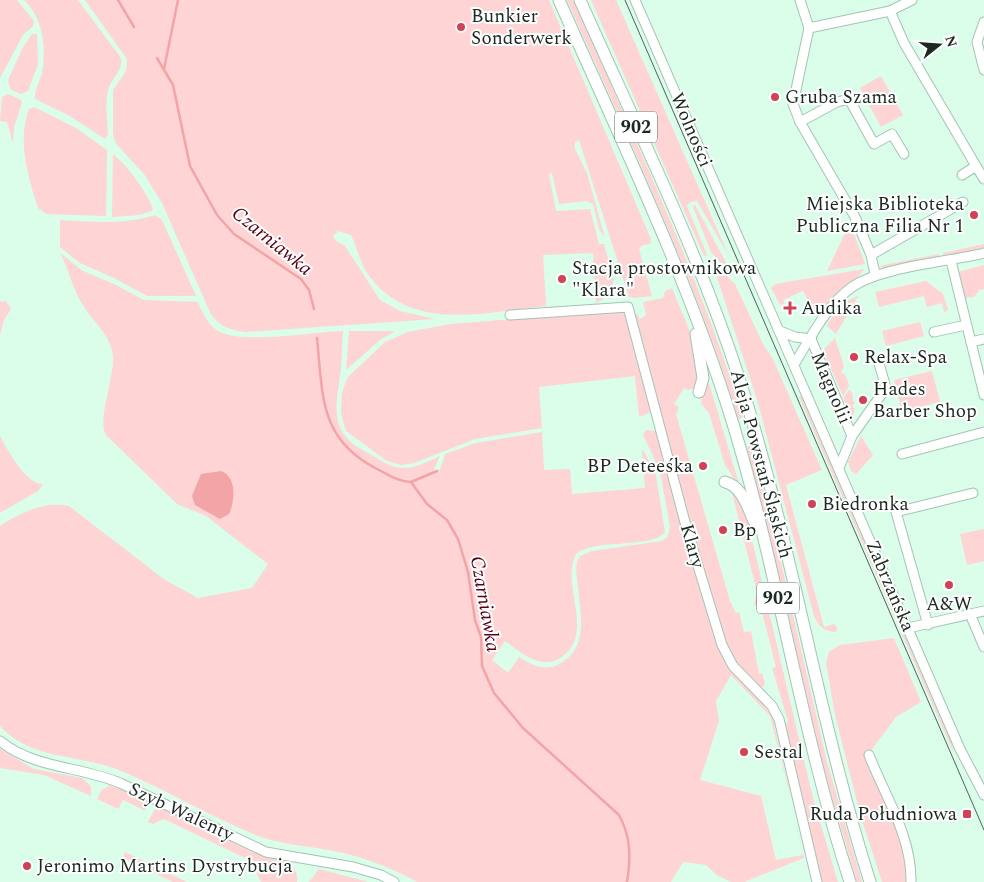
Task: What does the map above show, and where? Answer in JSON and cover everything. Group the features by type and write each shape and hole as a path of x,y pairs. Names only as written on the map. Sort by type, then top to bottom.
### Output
{"main road":[{"name":"Aleja Powstań Śląskich","path":"559,0 686,291 734,426 765,546 821,784 850,882"},
{"name":"Aleja Powstań Śląskich","path":"580,0 692,254 738,374 766,470 838,776 870,882"},
{"path":"686,291 701,355 704,378 698,392"},
{"path":"725,482 733,485 740,492 765,546"}],"street":[{"name":"Wolności","path":"635,0 747,260"},
{"path":"800,0 809,28 793,104 800,122 856,217 871,255 875,274"},
{"path":"809,28 890,11 912,0"},
{"path":"890,11 904,43 984,179"},
{"path":"984,22 977,42 984,70"},
{"path":"800,122 837,102 849,99 874,144 892,134 904,154"},
{"path":"962,175 976,166"},
{"path":"871,255 963,202"},
{"path":"795,363 831,307 852,287 875,274 984,254"},
{"name":"Zabrzańska","path":"747,260 795,363 984,802"},
{"path":"951,261 984,395"},
{"name":"Klary","path":"510,315 628,307 692,547 722,645 733,666 767,700 779,719 817,882"},
{"path":"934,332 966,325"},
{"path":"780,331 795,337 811,339"},
{"name":"Magnolii","path":"811,339 852,436"},
{"path":"971,342 984,339"},
{"name":"Magnolii","path":"839,468 852,436 886,388 878,360"},
{"path":"902,454 984,432"},
{"path":"928,625 896,512 973,493"},
{"path":"908,628 984,611"},
{"path":"970,614 984,647"},
{"name":"Szyb Walenty","path":"0,741 24,757 38,762 113,780 266,852 353,867 381,875 394,882"},
{"path":"868,755 897,818 910,856 911,882"},
{"name":"Zabrzańska","path":"973,774 984,795"}],"shaded area":[{"path":"0,0 17,0 34,21 33,26 23,35 0,78"},
{"path":"24,0 78,0 121,58 119,71 107,95 108,134 105,139 68,115 35,99 36,89 42,73 44,44 36,15"},
{"path":"85,0 549,0 651,239 650,244 643,245 639,249 652,296 629,297 579,140 575,142 575,149 587,173 605,238 599,229 593,204 587,201 559,204 552,173 549,174 556,211 590,209 599,244 604,244 614,280 608,294 600,302 596,303 593,253 543,255 546,306 476,314 452,315 429,312 407,306 387,295 370,277 361,262 351,235 338,231 333,236 336,241 345,246 380,300 400,311 435,319 245,332 224,326 215,319 209,310 162,203 144,174 117,145 113,135 113,90 126,71 127,59"},
{"path":"567,0 573,0 686,258 725,363 743,417 740,419 738,418 701,311 680,258"},
{"path":"591,0 616,0 729,256 697,201 690,202 687,206 707,255 704,256"},
{"path":"32,34 37,34 38,64 28,91 21,94 10,89 8,80 23,47"},
{"path":"881,76 903,115 881,127 860,88"},
{"path":"8,94 21,100 22,103 14,127 13,143 7,122 0,121 2,97"},
{"path":"34,107 76,128 107,150 106,216 46,214 38,208 25,159 24,146 24,134 29,109"},
{"path":"113,154 130,172 145,193 153,208 152,211 139,215 112,217"},
{"path":"695,205 728,266 726,268 711,252 693,207"},
{"path":"155,215 162,220 196,296 147,296 114,278 80,263 60,247 60,220 120,222"},
{"path":"850,223 865,264 827,271"},
{"path":"984,244 984,249 944,257 943,253"},
{"path":"60,253 83,271 114,284 144,300 198,302 209,323 220,332 246,337 262,337 343,331 337,401 339,425 353,444 391,466 399,468 413,467 440,456 432,474 440,470 445,454 476,443 542,432 544,470 570,469 572,494 645,488 642,451 644,451 656,476 665,532 649,540 596,546 584,549 576,554 572,566 572,580 577,621 576,634 572,646 563,656 547,662 525,655 505,641 492,660 508,673 519,657 540,667 550,667 561,663 570,656 576,647 581,625 576,570 577,561 580,556 592,551 662,541 668,536 670,527 660,471 643,435 646,430 656,431 720,652 733,671 764,704 776,723 774,724 793,807 770,716 731,675 716,701 719,721 700,780 761,796 776,860 803,855 795,818 804,858 744,882 732,882 718,876 706,865 683,862 671,882 417,882 387,867 356,856 261,837 116,769 40,751 12,737 0,726 0,526 33,509 50,505 69,506 165,580 198,598 252,588 268,564 206,516 177,504 106,435 103,419 113,366 112,349 106,336 79,299"},
{"path":"939,254 940,258 886,269 879,266"},
{"path":"712,262 735,284 763,344 772,357 822,470 786,485 824,627 834,624 837,627 836,632 822,628 814,616 758,403"},
{"path":"984,265 984,289 979,290 974,297 965,298 958,272"},
{"path":"864,269 860,275 832,297 817,317 803,291 783,300 786,306 782,308 771,288 775,284"},
{"path":"926,281 943,294 948,310 944,312 942,303 927,307 924,296 879,307 875,292"},
{"path":"672,288 692,337 697,362 695,388 688,390 684,388 674,404 679,407 676,414 730,601 736,613 739,612 744,632 751,631 759,674 762,673 765,684 763,687 759,687 738,665 728,650 697,549 634,315 637,314 640,319 646,315 643,302 663,298 665,291"},
{"path":"859,295 836,334 827,326 828,323 844,303"},
{"path":"6,301 11,309 4,320 0,335 0,302"},
{"path":"614,311 624,313 628,320 650,410 649,413 639,417 635,376 539,387 542,428 475,439 414,463 401,465 387,461 346,431 341,414 342,393 347,378 385,342 408,332 450,324"},
{"path":"920,322 924,336 886,346 882,331"},
{"path":"349,331 395,331 380,340 346,370"},
{"path":"835,338 844,366 841,372 846,376 849,386 843,396 823,350"},
{"path":"932,371 940,402 902,411 894,380"},
{"path":"706,373 740,487 725,465 709,413 701,404"},
{"path":"849,390 852,392 855,403 852,406 855,409 852,420 843,398"},
{"path":"801,396 951,742 954,754 799,397"},
{"path":"0,436 24,473 30,479 43,484 38,491 0,513"},
{"path":"861,436 873,455 856,474 851,471 848,462"},
{"path":"750,445 771,519 827,762 862,882 857,882 822,763 747,448"},
{"path":"221,471 230,478 233,490 233,503 229,514 220,519 195,505 192,496 201,474"},
{"path":"731,489 745,510 813,798 838,882 821,882 785,726 788,721 772,668 776,667 760,604 754,605 757,592"},
{"path":"984,529 984,561 967,565 960,534"},
{"path":"894,638 921,702 896,717 870,752 865,754 905,851 906,882 882,882 861,817 835,715 826,663 829,652 840,645"},
{"path":"0,749 34,769 82,778 91,786 91,796 44,775 0,768"},
{"path":"110,785 148,801 150,804 143,812 144,810 123,800 118,809 97,799 102,790"},
{"path":"158,803 270,858 289,864 296,871 297,882 261,882 251,861 164,819 153,824 148,822"},
{"path":"125,852 187,882 173,882 123,858"},
{"path":"319,869 369,882 309,882"}],"waterway":[{"name":"Czarniawka","path":"118,0 134,27"},
{"path":"164,69 178,0"},
{"name":"Czarniawka","path":"157,58 173,85 190,166 217,215 234,234 301,279 309,290 314,309"},
{"name":"Czarniawka","path":"317,338 323,398 335,431 345,445 359,458 394,478 411,482 427,504 447,520 458,539 468,572 475,620 481,637 482,666 494,693 523,728 619,815 626,831 629,848 627,882"},
{"path":"411,482 437,471"}],"tram line":[{"path":"625,0 984,830"}],"place":[{"name":"Bunkier Sonderwerk","path":"461,27"},
{"name":"Gruba Szama","path":"775,97"},
{"name":"Miejska Biblioteka Publiczna Filia Nr 1","path":"974,215"},
{"name":"Stacja prostownikowa \"Klara\"","path":"562,279"},
{"name":"Audika","path":"790,308"},
{"name":"Relax-Spa","path":"854,357"},
{"name":"Hades Barber Shop","path":"863,400"},
{"name":"BP Deteeśka","path":"703,466"},
{"name":"Biedronka","path":"812,504"},
{"name":"Bp","path":"723,530"},
{"name":"A&W","path":"949,585"},
{"name":"Sestal","path":"744,752"},
{"name":"Ruda Południowa","path":"967,814"},
{"name":"Jeronimo Martins Dystrybucja","path":"27,866"}]}
